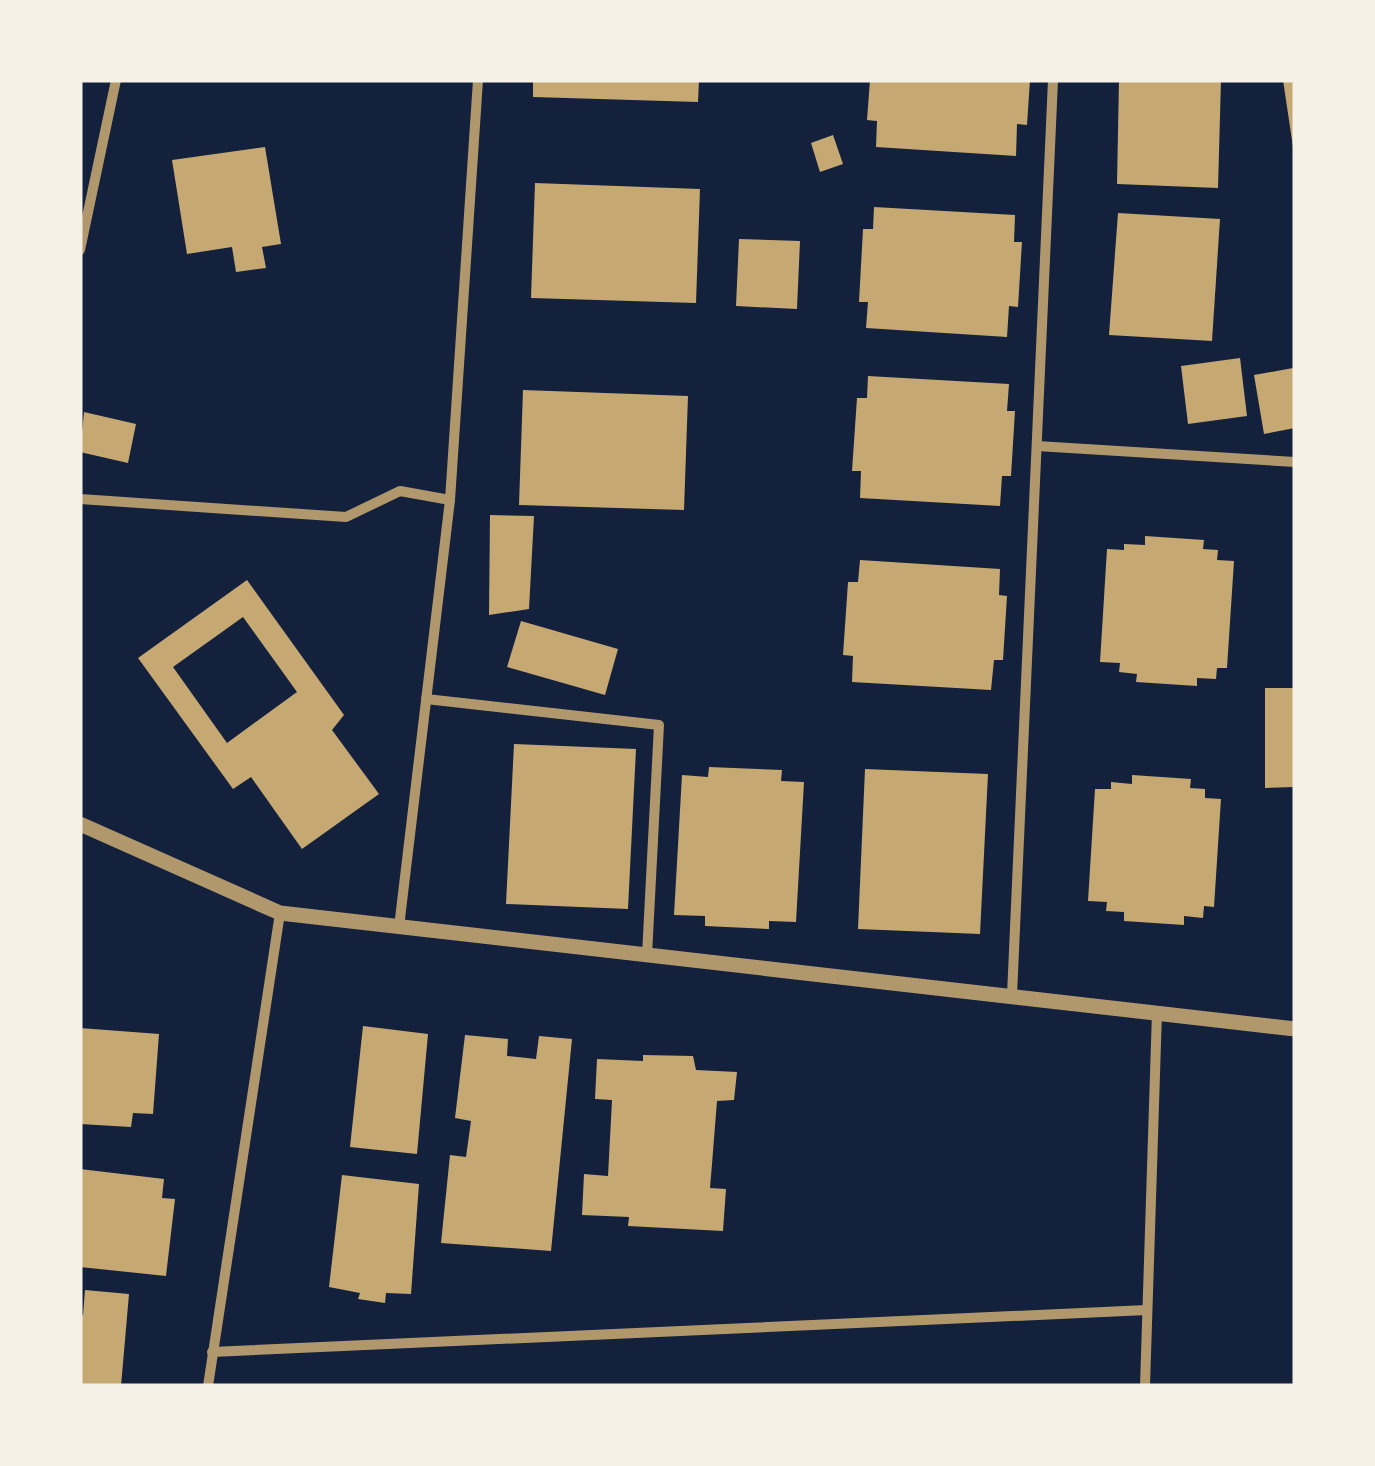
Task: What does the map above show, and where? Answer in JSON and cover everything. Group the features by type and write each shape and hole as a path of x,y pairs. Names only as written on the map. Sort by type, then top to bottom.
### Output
{"street":[{"path":"80,250 116,80"},
{"path":"399,927 450,500 478,80"},
{"path":"1012,994 1053,80"},
{"path":"1036,446 1295,462"},
{"path":"80,499 346,517 400,491 450,500"},
{"path":"426,699 658,724 647,955"},
{"path":"80,824 280,913 1295,1029"},
{"path":"208,1386 280,913"},
{"path":"1144,1386 1157,1012"},
{"path":"212,1352 1147,1310"}],"building":[{"path":"533,80 699,80 698,102 533,97"},
{"path":"870,80 1030,80 1027,125 1017,124 1016,156 876,147 877,121 867,120"},
{"path":"1119,80 1221,80 1218,188 1117,184"},
{"path":"1283,80 1295,80 1295,147 1293,147"},
{"path":"833,135 843,164 820,172 811,143"},
{"path":"265,147 281,244 262,247 266,268 236,272 232,247 187,254 172,160"},
{"path":"535,183 700,189 696,303 531,298"},
{"path":"874,207 1015,215 1014,242 1022,242 1018,307 1009,306 1007,337 866,328 868,302 859,302 863,229 873,229"},
{"path":"1118,213 1220,219 1212,341 1109,335"},
{"path":"739,239 800,241 797,309 736,306"},
{"path":"1240,358 1247,416 1188,424 1181,366"},
{"path":"1293,368 1295,428 1264,434 1254,375"},
{"path":"868,376 1009,384 1007,411 1015,411 1011,476 1002,476 1000,506 860,498 861,471 852,471 857,398 867,398"},
{"path":"523,390 688,396 684,510 519,505"},
{"path":"84,412 136,424 128,463 80,452"},
{"path":"490,515 534,516 529,609 489,615"},
{"path":"1145,536 1204,540 1203,549 1218,550 1217,560 1234,561 1227,668 1217,668 1216,679 1197,678 1197,686 1136,682 1137,674 1119,672 1120,663 1100,662 1107,549 1124,550 1124,544 1145,545"},
{"path":"860,560 1000,569 999,595 1007,596 1003,660 994,660 991,690 852,682 853,656 843,655 848,582 858,582"},
{"path":"247,580 344,715 332,730 379,794 302,849 251,777 233,789 138,658","holes":["243,617 297,692 227,743 173,667"]},
{"path":"521,621 618,649 605,695 507,667"},
{"path":"1265,688 1295,688 1295,787 1265,788"},
{"path":"514,744 636,749 628,909 506,904"},
{"path":"709,767 782,770 781,781 804,782 796,922 769,921 769,929 705,926 705,916 674,915 682,775 708,777"},
{"path":"865,769 988,774 980,934 858,929"},
{"path":"1132,775 1191,779 1190,788 1205,789 1205,798 1221,799 1214,907 1204,906 1203,918 1184,916 1184,925 1124,921 1124,912 1106,911 1107,902 1088,901 1095,789 1111,789 1111,782 1132,784"},
{"path":"363,1026 428,1034 417,1154 350,1147"},
{"path":"80,1028 159,1034 153,1114 133,1113 131,1127 80,1124"},
{"path":"465,1035 508,1039 507,1056 536,1059 539,1036 572,1039 551,1251 441,1243 450,1155 466,1157 471,1121 455,1118"},
{"path":"643,1055 693,1056 696,1070 737,1072 734,1100 717,1101 710,1188 726,1189 723,1231 628,1226 629,1217 582,1215 584,1174 608,1176 612,1100 595,1099 597,1059 643,1061"},
{"path":"80,1169 164,1179 162,1198 175,1199 166,1276 80,1267"},
{"path":"342,1175 419,1184 411,1294 386,1293 385,1303 358,1299 360,1293 329,1287"},
{"path":"85,1290 129,1294 121,1386 80,1386 80,1315"}]}
